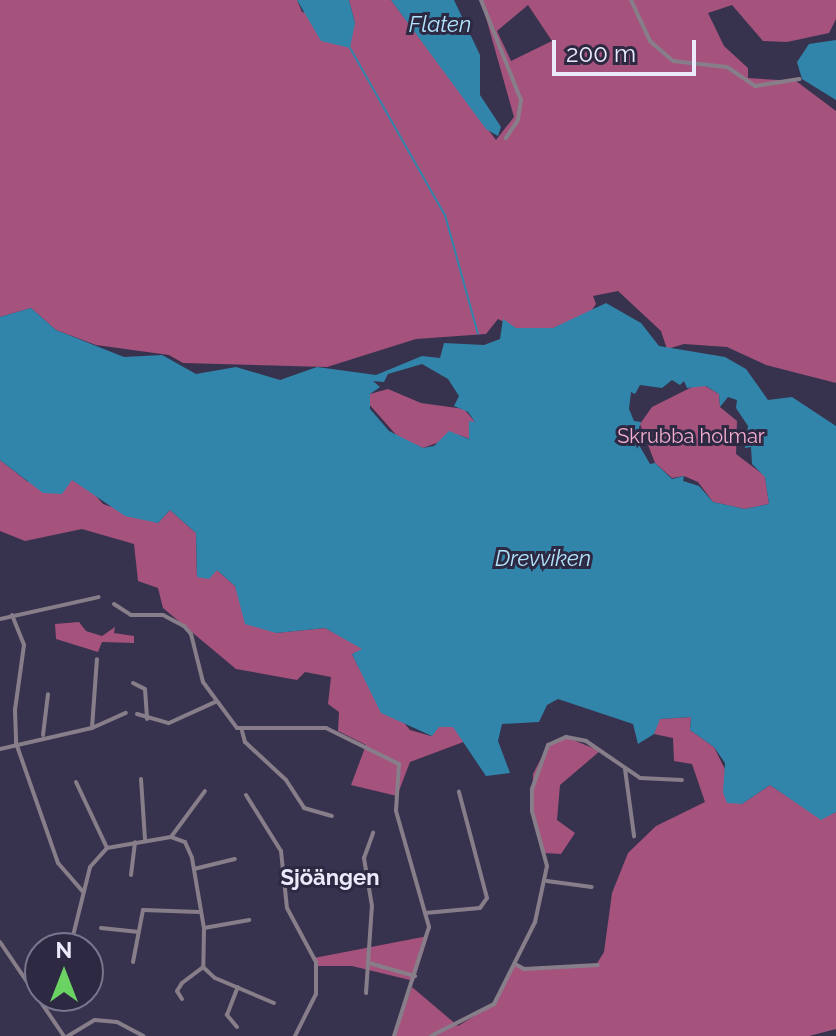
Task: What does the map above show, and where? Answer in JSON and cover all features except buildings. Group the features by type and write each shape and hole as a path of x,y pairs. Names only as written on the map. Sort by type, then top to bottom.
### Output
{"street":[{"path":"481,0 521,100 518,120 506,138"},
{"path":"631,0 650,41 673,61 727,67 755,86 799,79"},
{"path":"0,619 99,597"},
{"path":"114,604 131,615 163,615 184,626 195,645 198,671 215,702 242,731 245,742 286,780 304,808 332,816"},
{"path":"12,615 24,645 16,743 58,863 83,892"},
{"path":"92,728 97,659"},
{"path":"133,683 145,689 147,719"},
{"path":"43,735 48,694"},
{"path":"137,714 169,723 215,702"},
{"path":"0,749 43,735 92,728 126,713"},
{"path":"242,731 326,728 395,760 402,778 396,811 425,913 428,936 394,1036"},
{"path":"431,1036 494,1004 515,964 547,881 531,805 533,774 548,745 566,737 586,741 646,780 682,780"},
{"path":"625,769 634,836"},
{"path":"141,779 145,839"},
{"path":"76,782 107,848"},
{"path":"171,837 205,791"},
{"path":"425,913 480,908 487,898 459,792"},
{"path":"246,795 281,851 287,908 316,962 316,994 295,1036"},
{"path":"366,993 372,906 363,874 373,833"},
{"path":"74,932 90,867 107,848 145,839 171,837 185,842 194,869 204,928 203,967 215,978 274,1003"},
{"path":"131,875 135,842"},
{"path":"194,869 235,859"},
{"path":"547,881 592,887"},
{"path":"133,962 143,910 200,913"},
{"path":"204,928 249,920"},
{"path":"101,928 137,932"},
{"path":"0,942 24,974"},
{"path":"369,963 415,976"},
{"path":"515,964 524,969 598,965"},
{"path":"182,999 177,991 182,983 203,967"},
{"path":"237,1027 227,1015 238,987"},
{"path":"51,1012 66,1036 95,1020 117,1022 143,1036"}],"green space":[{"path":"0,0 297,0 302,12 355,23 349,0 391,0 496,140 514,117 481,0 836,0 836,19 829,33 787,42 763,41 732,5 708,13 724,46 748,68 748,78 796,81 836,111 836,383 766,365 727,347 684,344 667,349 661,331 618,291 593,296 596,304 590,313 553,328 516,328 498,319 486,334 416,339 327,367 183,363 169,355 96,345 56,330 31,308 0,317","holes":["528,5 552,41 511,61 497,31"]},
{"name":"Skrubba holmar","path":"700,383 719,394 720,407 737,421 736,454 765,476 769,504 745,509 713,502 698,482 684,476 672,478 655,463 640,424 652,407"},
{"path":"388,389 421,403 464,409 475,422 470,422 470,439 459,435 423,448 398,437 368,403 370,394"},
{"path":"0,460 28,482 72,480 90,489 103,504 158,523 170,510 196,533 197,577 217,570 235,586 244,606 276,633 325,628 364,649 352,654 359,668 410,730 431,736 439,727 453,727 466,741 410,762 397,796 351,785 366,745 338,731 339,712 328,704 331,677 305,672 297,680 236,669 163,608 158,588 138,581 134,544 82,529 25,541 0,531"},
{"path":"79,622 86,631 102,636 115,627 114,633 134,636 134,643 102,642 98,652 56,639 55,624"},
{"path":"691,717 690,730 714,747 742,804 770,785 821,819 836,812 836,1029 809,1036 394,1036 412,987 458,1026 494,1004 515,964 525,969 596,965 604,952 612,893 628,853 656,826 705,802 692,764 674,761 673,738 654,734 659,719"},
{"path":"566,737 600,751 560,785 557,820 575,833 561,854 544,853 532,811 533,774 548,745"},
{"path":"428,936 414,981 352,966 316,966 314,958"}],"water":[{"name":"Flaten","path":"297,0 349,0 355,23 350,48 321,41"},
{"name":"Flaten","path":"391,0 454,0 480,55 480,95 501,127 498,136 486,129"},
{"path":"836,40 836,100 802,79 797,62 809,44"},
{"name":"Drevviken","path":"606,303 641,323 659,346 725,357 746,369 768,400 792,397 836,426 836,812 821,820 770,785 742,804 727,803 723,792 725,763 714,747 690,730 691,717 660,719 654,734 638,744 633,724 558,699 547,705 539,722 502,724 498,741 510,773 486,776 453,727 439,727 432,736 381,713 352,654 362,649 325,628 276,633 245,624 235,586 217,570 209,579 197,577 196,533 170,510 158,523 125,516 72,480 62,494 43,493 0,460 0,317 31,308 56,330 124,357 162,355 196,374 236,367 280,380 317,367 376,375 422,356 440,358 444,343 484,345 500,339 503,319 516,328 553,328","holes":["422,364 448,379 459,396 454,406 468,412 475,422 469,421 469,439 449,431 434,446 423,448 389,431 370,409 370,394 380,387 373,381 384,382 388,374","672,380 680,385 684,381 687,388 706,386 719,394 720,407 728,397 737,400 736,408 748,426 745,448 751,447 752,464 765,477 769,504 745,509 713,502 699,486 683,481 684,476 672,479 655,463 650,464 639,445 637,449 632,430 637,434 641,422 634,421 629,409 631,392 635,394 640,385 662,388"]}],"waterway":[{"path":"350,48 445,215 478,334"}],"district":[{"name":"Sjöängen","path":"330,878"}]}
